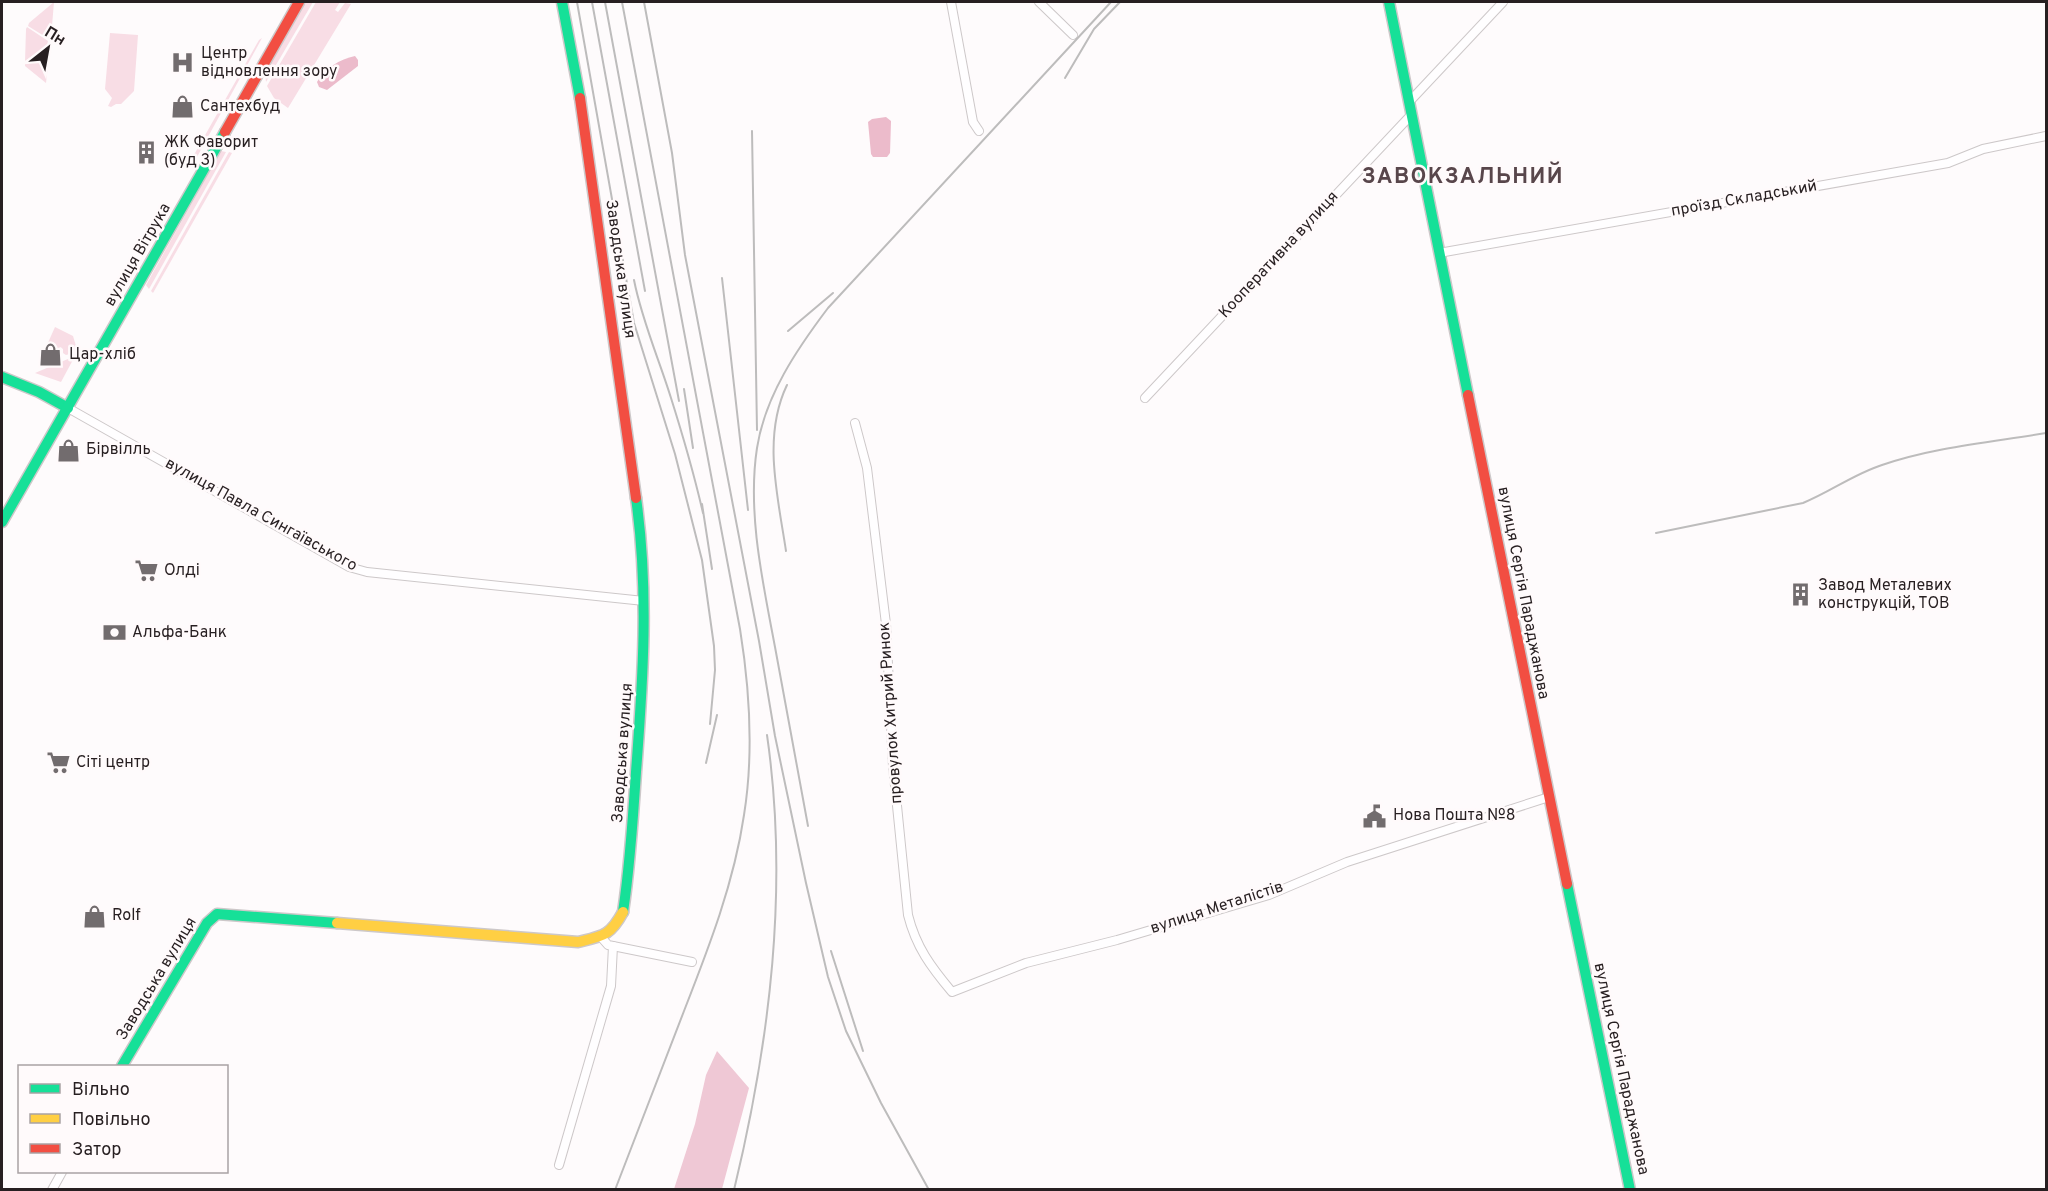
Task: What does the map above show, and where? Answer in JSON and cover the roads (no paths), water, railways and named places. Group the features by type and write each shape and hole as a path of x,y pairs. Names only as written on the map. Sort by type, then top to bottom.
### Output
{"main road":[{"name":"вулиця Вітрука","path":"2,522 291,2"},
{"name":"вулиця Вітрука","path":"2,511 66,406 299,2"},
{"name":"Заводська вулиця","path":"123,1065 207,923 217,914 578,942 601,937 615,927 621,917 629,865 644,671 644,601 640,527 582,107 562,2"},
{"name":"вулиця Сергія Параджанова","path":"1389,2 1630,1190"},
{"path":"2,377 66,406"}],"street":[{"path":"951,2 973,122 979,131"},
{"path":"1039,2 1073,35"},
{"path":"1410,101 1503,2"},
{"name":"Кооперативна вулиця","path":"1145,398 1412,114"},
{"name":"проїзд Складський","path":"1439,253 1948,163 1983,149 2046,136"},
{"name":"вулиця Павла Сингаївського","path":"66,406 349,567 367,572 424,579 644,601"},
{"name":"провулок Хитрий Ринок","path":"855,423 867,468 886,624 893,766 908,915 914,938 937,974 952,992"},
{"name":"вулиця Металістів","path":"952,992 1026,963 1117,940 1269,895 1347,861 1549,796"},
{"path":"601,937 608,945 692,962"},
{"path":"560,1165 611,986 613,946"},
{"path":"52,1190 61,1173"}],"railway":[{"path":"577,2 634,323 675,454 702,560 714,646 715,670 710,724"},
{"path":"592,2 645,291"},
{"path":"605,2 679,401"},
{"path":"615,1190 720,914 740,840 747,792 750,745 750,722 740,629 622,2"},
{"path":"644,2 672,153 685,255 775,736 828,977 846,1031 881,1103 929,1190"},
{"path":"808,826 766,598 755,523 754,473 757,448 767,410 794,357 828,308 1111,2"},
{"path":"1065,78 1094,29 1120,2"},
{"path":"752,131 757,430"},
{"path":"722,278 748,510"},
{"path":"634,280 646,325 680,427 703,513"},
{"path":"788,331 833,293"},
{"path":"786,551 776,488 774,446 779,405 787,385"},
{"path":"684,389 693,448"},
{"path":"1656,533 1803,503 1862,473 1902,459 2046,433"},
{"path":"702,504 712,569"},
{"path":"706,763 717,715"},
{"path":"734,1190 757,1077 772,964 776,906 776,849 767,735"},
{"path":"831,951 863,1051"}],"place":[{"name":"Центр відновлення зору","path":"183,63"},
{"name":"Сантехбуд","path":"182,107"},
{"name":"ЖК Фаворит (буд 3)","path":"146,152"},
{"name":"Цар-хліб","path":"51,355"},
{"name":"Бірвілль","path":"68,450"},
{"name":"Олді","path":"146,571"},
{"name":"Завод Металевих конструкцій, ТОВ","path":"1800,595"},
{"name":"Альфа-Банк","path":"114,633"},
{"name":"Сіті центр","path":"58,763"},
{"name":"Нова Пошта №8","path":"1375,816"},
{"name":"Rolf","path":"94,916"}],"district":[{"name":"ЗАВОКЗАЛЬНИЙ","path":"1463,177"}]}
